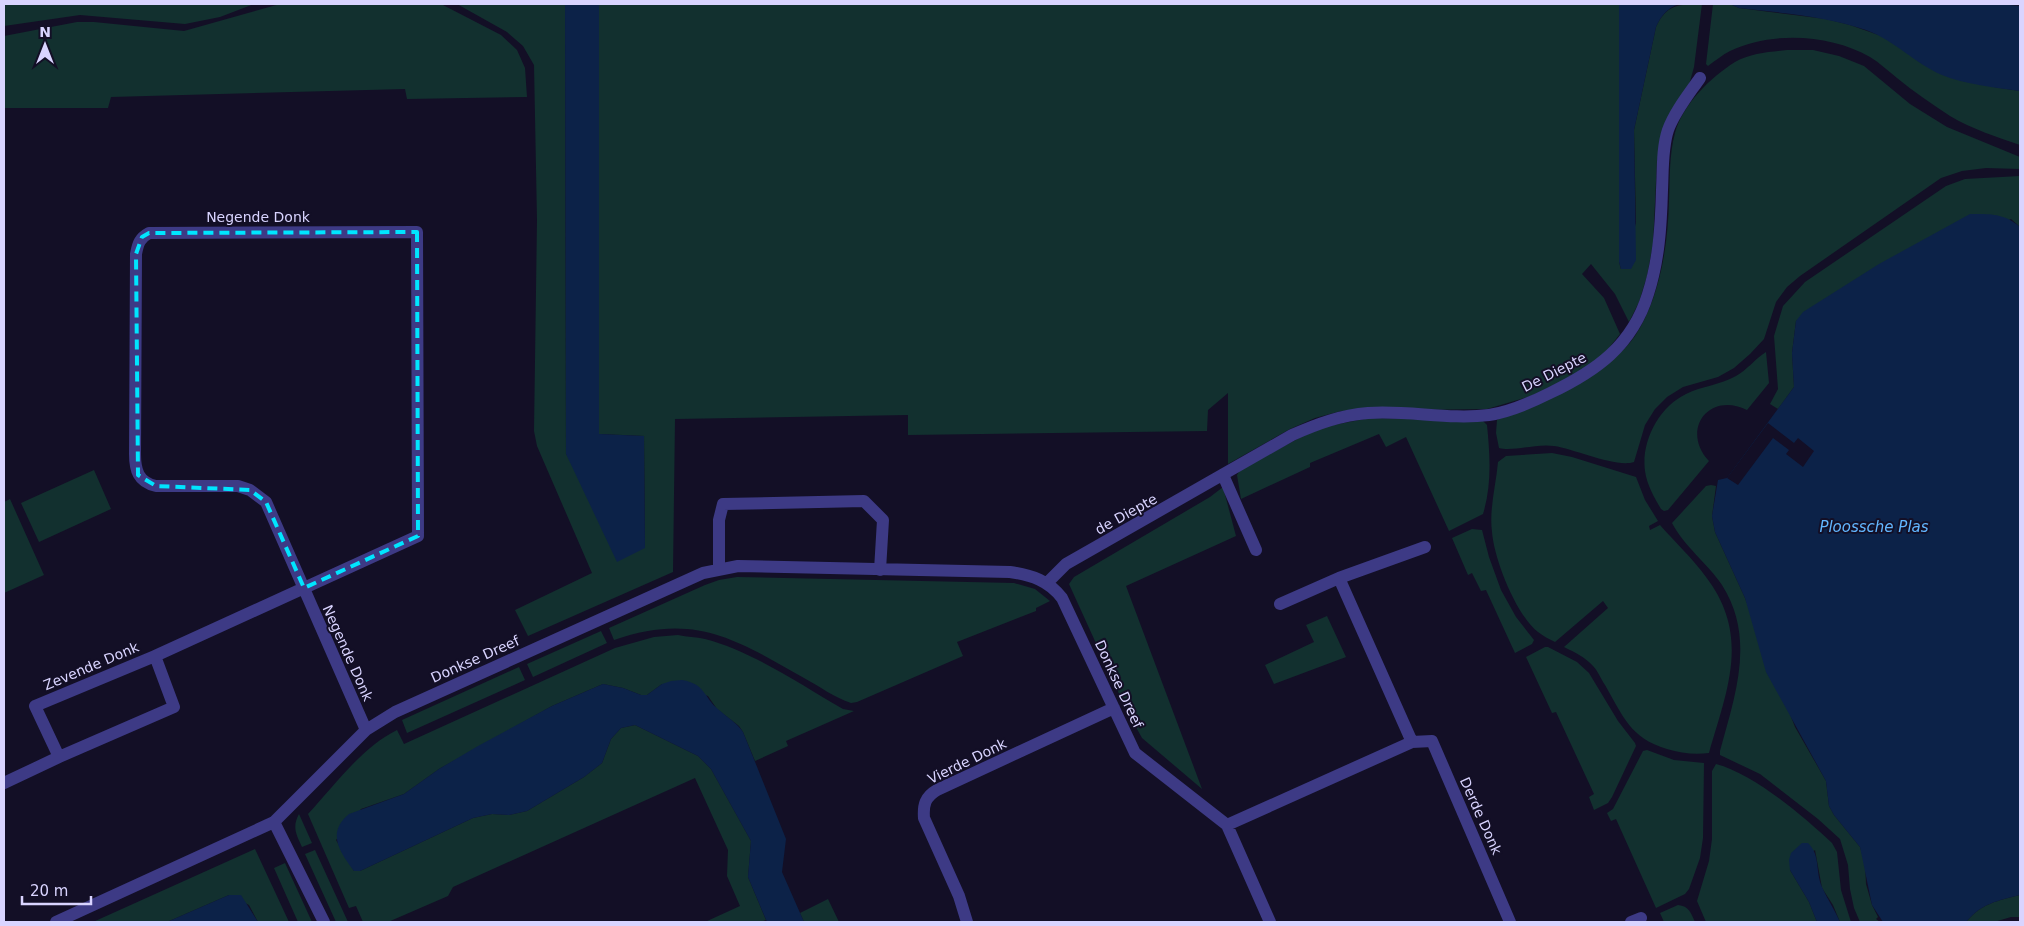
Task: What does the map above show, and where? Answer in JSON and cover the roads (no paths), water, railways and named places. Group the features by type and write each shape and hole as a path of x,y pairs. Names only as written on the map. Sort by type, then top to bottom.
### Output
{"street":[{"name":"De Diepte","path":"1224,475 1292,435 1325,421 1342,416 1369,413 1439,416 1490,414 1533,402 1582,377 1609,358 1629,333 1645,304 1660,245 1664,159 1668,130 1682,103 1700,78"},
{"name":"Negende Donk","path":"304,588 418,536 417,232 149,233 142,237 136,254 135,466 138,475 148,484 156,486 238,486 250,490 266,502 366,730"},
{"path":"1224,475 1256,550"},
{"name":"de Diepte","path":"1047,583 1066,564 1224,475"},
{"path":"719,568 718,520 723,504 864,501 883,520 880,570"},
{"path":"1280,604 1338,578 1425,547"},
{"name":"Donkse Dreef","path":"56,922 274,822 366,730 395,712 606,615 703,573 719,568 738,566 1010,572 1024,574 1047,583 1062,598 1135,753 1226,825 1270,922"},
{"path":"1226,825 1412,742 1338,578"},
{"name":"Zevende Donk","path":"58,757 35,706 155,656 304,588"},
{"name":"Zevende Donk","path":"4,783 58,757 174,707 155,656"},
{"name":"Vierde Donk","path":"967,922 960,896 924,818 923,808 930,794 1114,708"},
{"name":"Derde Donk","path":"1412,742 1432,741 1510,922"},
{"path":"274,822 324,922"}],"water":[{"path":"565,4 599,4 599,434 644,436 645,548 617,562 566,454"},
{"path":"1619,4 1679,4 1665,13 1656,27 1634,130 1636,260 1631,269 1621,269 1619,262"},
{"path":"1730,4 1999,4 2020,6 2020,91 1970,83 1942,75 1887,40 1851,25 1803,16 1739,8"},
{"name":"Ploossche Plas","path":"1970,214 1990,214 2002,217 2020,227 2020,895 1997,901 1984,907 1966,922 1883,922 1872,905 1860,847 1829,806 1826,781 1766,672 1745,598 1715,532 1712,516 1718,480 1727,478 1794,387 1792,353 1796,321 1803,312 1879,264"},
{"path":"682,680 700,688 714,705 743,732 786,839 782,872 804,922 767,922 748,877 751,841 711,769 698,756 635,725 621,728 611,739 602,763 584,777 527,811 509,815 492,814 473,818 360,871 354,871 340,850 337,835 338,828 349,814 404,794 439,769 552,706 603,684 647,695 662,684"},
{"path":"1802,843 1808,843 1815,853 1822,887 1840,922 1817,922 1809,902 1790,870 1789,860 1791,853"},
{"path":"229,895 241,895 258,922 167,922"}]}
